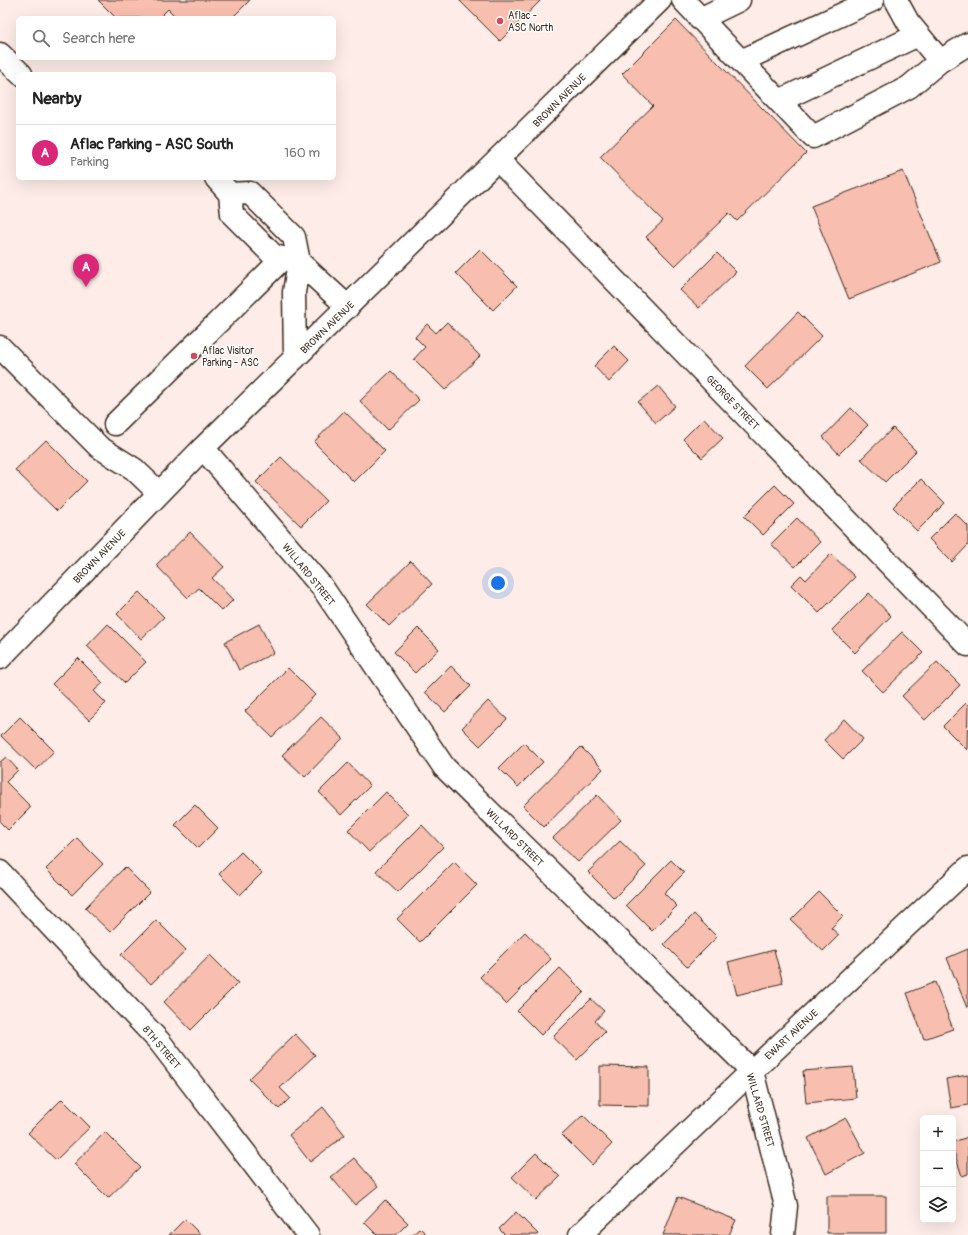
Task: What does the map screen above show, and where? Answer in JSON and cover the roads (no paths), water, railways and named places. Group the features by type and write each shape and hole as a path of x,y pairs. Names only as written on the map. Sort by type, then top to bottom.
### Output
{"street":[{"name":"BROWN AVENUE","path":"0,658 203,448 660,0"},
{"path":"682,0 813,136 909,87 940,60 968,44"},
{"path":"700,18 739,0"},
{"path":"741,61 873,0"},
{"path":"896,0 908,22 940,60"},
{"path":"779,101 918,35"},
{"path":"0,54 19,72"},
{"name":"GEORGE STREET","path":"498,160 968,645"},
{"path":"222,183 250,193 294,237 291,260 294,292 295,358"},
{"path":"291,260 348,307"},
{"path":"115,424 291,260"},
{"path":"0,347 99,447 134,469 159,493"},
{"name":"WILLARD STREET","path":"203,448 322,587 444,767 752,1071 786,1206 783,1235"},
{"name":"EWART AVENUE","path":"580,1235 968,868"},
{"name":"8TH STREET","path":"0,872 159,1041 308,1235"}],"place":[{"name":"Aflac - ASC North","path":"500,21"},
{"name":"Aflac Parking - ASC South","path":"86,287"},
{"name":"Aflac Visitor Parking - ASC","path":"194,356"}]}
